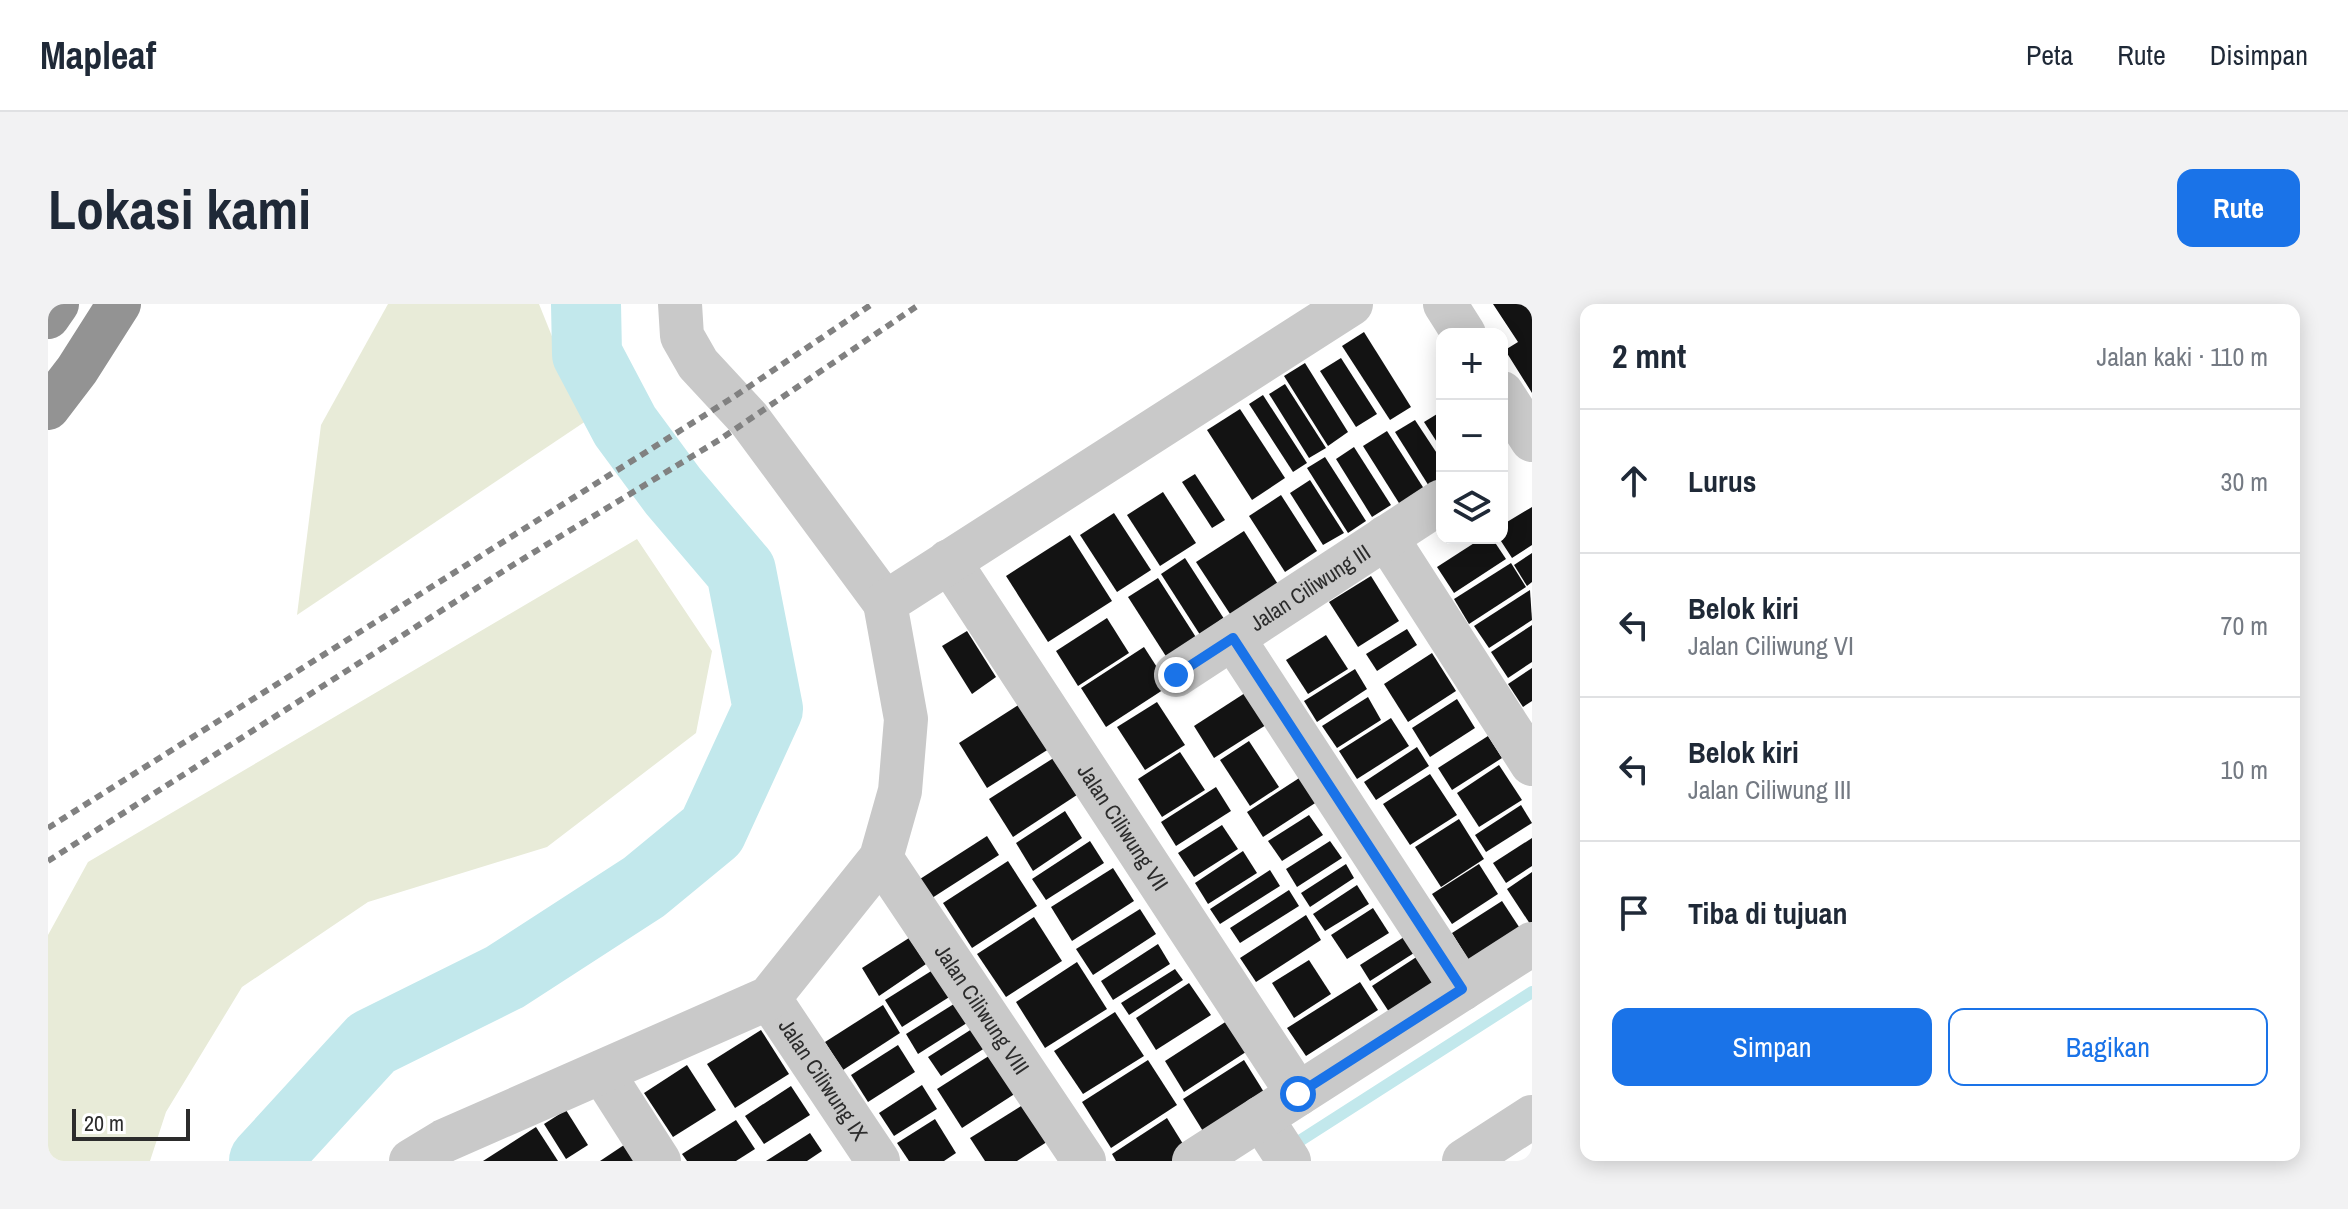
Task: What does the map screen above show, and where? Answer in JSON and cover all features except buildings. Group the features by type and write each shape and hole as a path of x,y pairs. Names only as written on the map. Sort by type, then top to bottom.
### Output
{"highway":[{"path":"48,317 57,304"},
{"path":"48,408 77,370 119,304"}],"street":[{"path":"437,1154 602,1072 769,998 881,858 900,791 906,719 885,603 749,419 698,364 682,336 680,304"},
{"path":"885,603 1351,304"},
{"path":"1445,304 1460,328"},
{"path":"1506,400 1532,441 1508,457"},
{"name":"Jalan Ciliwung III","path":"1176,675 1436,505"},
{"path":"1386,537 1532,764"},
{"name":"Jalan Ciliwung VII","path":"949,561 1298,1094"},
{"path":"1233,638 1462,989"},
{"name":"Jalan Ciliwung VIII","path":"881,858 1084,1161"},
{"path":"1194,1161 1274,1138 1298,1094 1532,944"},
{"name":"Jalan Ciliwung IX","path":"769,998 878,1161"},
{"path":"602,1072 659,1161"},
{"path":"1484,1156 1532,1117"}],"green space":[{"path":"388,304 539,304 586,421 297,615 321,425"},
{"path":"637,539 712,651 696,733 547,847 368,902 242,987 166,1112 150,1161 48,1161 48,935 88,862"}],"waterway":[{"path":"264,1161 372,1043 505,977 644,887 712,831 768,709 741,571 673,491 625,426 587,354 586,304"},
{"path":"1287,1149 1532,992"}],"railway":[{"path":"48,828 732,398 872,304"},
{"path":"48,861 513,565 719,440 920,304"}],"route":[{"path":"1176,675 1233,638 1462,989 1298,1094"}]}
